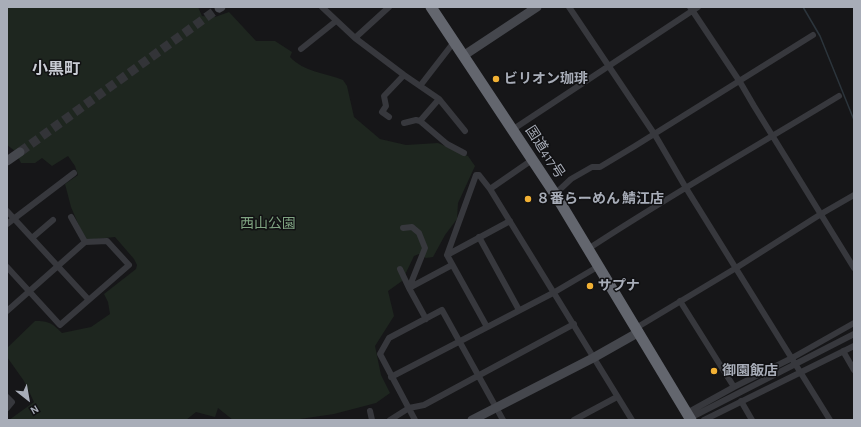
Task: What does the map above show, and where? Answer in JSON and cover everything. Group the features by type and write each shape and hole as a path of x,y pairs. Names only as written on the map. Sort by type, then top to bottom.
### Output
{"highway":[{"name":"国道417号","path":"430,7 555,194 638,330 689,418"}],"street":[{"path":"322,7 355,38 439,99 465,130"},
{"path":"355,38 389,7"},
{"path":"462,56 537,7"},
{"path":"569,7 655,135 686,188 830,420"},
{"path":"512,130 609,66 691,9 698,7"},
{"path":"691,9 774,136 854,268"},
{"path":"301,49 336,20"},
{"path":"555,194 572,179 592,167 600,167 655,135 813,35"},
{"path":"420,86 454,42"},
{"path":"389,117 382,112 386,106 384,96 404,75"},
{"path":"588,250 730,160 774,136 839,96"},
{"path":"420,121 439,99"},
{"path":"404,123 416,120 420,121 447,144 464,153"},
{"path":"7,161 20,152"},
{"path":"490,189 532,160"},
{"path":"7,224 74,173"},
{"path":"487,327 447,255 476,175 479,175 490,189 632,420"},
{"path":"472,420 593,358 820,214 854,195"},
{"path":"7,211 88,300"},
{"path":"71,217 85,242"},
{"path":"32,238 53,220"},
{"path":"447,255 510,221"},
{"path":"403,228 412,228 419,233 425,248 409,288"},
{"path":"479,237 519,310"},
{"path":"7,267 29,292 60,325 129,265 108,241 85,242 29,292 7,311"},
{"path":"409,288 452,264"},
{"path":"391,377 553,293 599,266"},
{"path":"400,269 426,319"},
{"path":"680,302 734,387"},
{"path":"415,420 380,354 389,338 442,310 503,420"},
{"path":"689,418 734,387 792,358 854,323"},
{"path":"390,420 409,408 424,405 574,324"},
{"path":"689,418 854,334"},
{"path":"704,420 854,346"},
{"path":"843,351 854,370"},
{"path":"7,397 12,402 7,408"},
{"path":"574,420 581,418 617,397"},
{"path":"741,401 752,420"},
{"path":"370,411 372,420"}],"green space":[{"name":"西山公園","path":"7,7 198,7 202,16 215,17 229,12 256,41 275,41 292,52 290,57 302,66 315,72 343,80 347,86 354,117 380,139 406,145 438,143 468,156 475,166 458,203 457,219 445,235 433,257 426,258 419,254 414,256 402,281 388,291 394,316 375,346 381,375 390,393 376,403 334,414 293,420 233,420 218,408 215,417 196,412 186,420 9,420 34,402 24,381 7,357 7,348 35,321 50,323 62,333 91,327 110,314 108,302 104,294 136,269 137,265 134,259 115,237 85,240 71,207 65,184 78,175 75,166 68,156 52,166 42,158 35,163 21,163 15,151 7,145"}],"waterway":[{"path":"803,7 820,36 854,120"}],"tunnel":[{"path":"20,152 219,8"}],"place":[{"name":"ビリオン珈琲","path":"496,79"},
{"name":"８番らーめん 鯖江店","path":"528,199"},
{"name":"サプナ","path":"590,286"},
{"name":"御園飯店","path":"714,371"}],"district":[{"name":"小黒町","path":"56,69"}]}
